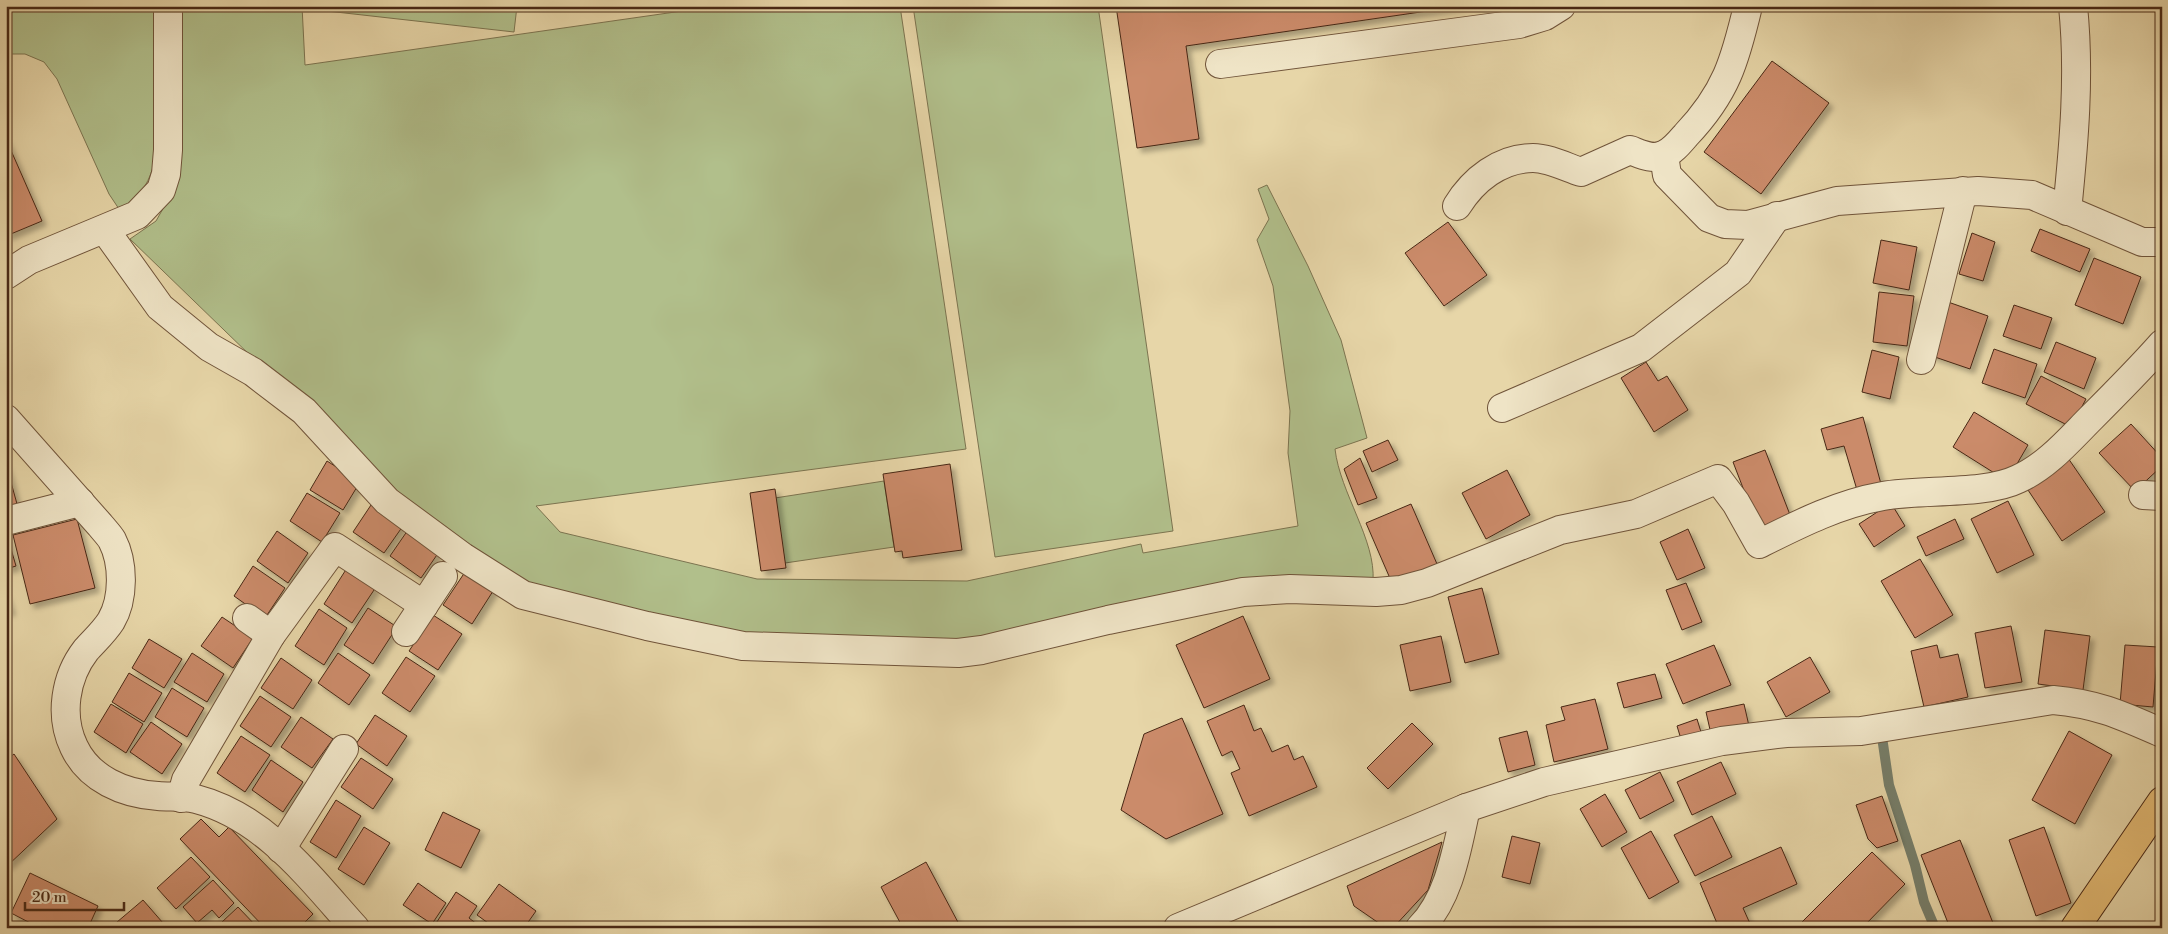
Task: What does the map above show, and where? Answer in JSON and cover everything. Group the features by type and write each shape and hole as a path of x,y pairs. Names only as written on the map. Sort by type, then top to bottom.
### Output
{"main road":[{"path":"2075,928 2162,801"}],"street":[{"path":"6,275 29,260 105,230 137,215 144,210 160,190 166,174 168,6"},
{"path":"1220,64 1519,24 1545,16 1561,6"},
{"path":"1457,206 1478,179 1514,160 1534,158 1581,172 1630,150 1649,157 1664,155 1677,145 1698,122 1722,89 1735,61 1748,6"},
{"path":"2067,211 2074,151 2076,73 2073,6"},
{"path":"1664,155 1667,175 1709,218 1725,224 1748,225 1837,201 1963,191 2032,195 2142,242 2162,242"},
{"path":"1921,360 1963,191"},
{"path":"1502,408 1588,372 1648,342 1738,273 1777,216"},
{"path":"105,230 160,307 209,347 253,372 278,390 304,411 388,501 423,529 503,584 523,595 550,603 743,646 958,653 982,650 1136,613 1243,592 1299,590 1376,592 1401,590 1427,582 1560,530 1636,514 1718,479 1736,503 1759,544 1818,515 1850,503 1884,496 1997,485 2017,480 2035,471 2062,448 2162,344"},
{"path":"6,418 112,541 118,560 121,581 119,600 111,621 85,652 68,686 65,710 67,727 74,747 86,766 120,789 139,794 194,798 236,814 253,825 282,849 355,928"},
{"path":"6,520 80,502"},
{"path":"181,798 186,780 271,635 335,547 424,605"},
{"path":"406,632 443,576"},
{"path":"247,618 271,635"},
{"path":"1178,928 1466,808 1544,782 1722,741 1786,733 1861,731 2053,700 2084,703 2106,708 2162,733"},
{"path":"282,849 344,749"},
{"path":"1420,928 1437,903 1454,864 1466,808"}],"green space":[{"path":"6,6 155,6 156,155 148,181 140,193 121,212 109,194 57,79 44,62 25,54 6,54"},
{"path":"181,6 302,6 305,65 717,6 900,6 966,449 536,506 560,532 757,579 967,581 1141,544 1143,553 1298,526 1288,453 1290,411 1273,286 1257,240 1269,219 1258,189 1267,185 1308,266 1341,340 1367,438 1335,449 1343,482 1369,549 1373,581 977,642 770,641 542,595 411,511 130,239 156,221 169,198"},
{"path":"318,6 517,6 514,32 318,10"},
{"path":"913,6 1098,6 1173,531 995,557"},
{"path":"884,481 894,547 785,563 775,498"}],"building":[{"path":"1116,6 1462,6 1186,46 1199,139 1137,148"},
{"path":"1772,61 1829,103 1761,194 1704,152"},
{"path":"6,139 42,221 6,236"},
{"path":"1448,222 1487,275 1444,306 1405,253"},
{"path":"2040,229 2090,249 2080,272 2031,251"},
{"path":"1972,233 1995,242 1983,281 1959,274"},
{"path":"1881,240 1917,247 1909,290 1873,283"},
{"path":"2094,258 2141,277 2123,324 2075,305"},
{"path":"1879,292 1914,296 1907,346 1873,342"},
{"path":"1948,302 1988,316 1970,369 1929,355"},
{"path":"2014,305 2052,318 2041,349 2003,336"},
{"path":"2056,342 2096,358 2084,389 2044,372"},
{"path":"1994,349 2037,364 2025,398 1982,383"},
{"path":"1872,350 1899,357 1890,399 1862,392"},
{"path":"1646,362 1658,381 1667,376 1688,410 1654,432 1621,378"},
{"path":"2041,376 2086,399 2071,427 2026,404"},
{"path":"1974,412 2028,445 2007,481 1953,447"},
{"path":"1863,417 1881,484 1857,490 1844,446 1827,450 1821,429"},
{"path":"2131,424 2162,458 2162,466 2135,491 2099,453"},
{"path":"1388,440 1398,460 1372,472 1363,451"},
{"path":"1765,450 1792,520 1760,532 1733,462"},
{"path":"1360,458 1377,498 1358,505 1344,469"},
{"path":"2068,458 2105,512 2062,541 2026,487"},
{"path":"327,461 360,482 343,510 310,490"},
{"path":"6,464 17,504 6,507"},
{"path":"950,464 962,550 903,558 902,551 895,552 883,474"},
{"path":"1507,470 1530,515 1486,539 1462,493"},
{"path":"775,489 786,568 761,571 750,493"},
{"path":"307,493 340,513 322,542 290,521"},
{"path":"2008,501 2034,555 1997,573 1971,519"},
{"path":"373,502 405,523 384,553 353,532"},
{"path":"1891,503 1905,526 1874,547 1859,524"},
{"path":"1411,504 1437,564 1392,583 1366,523"},
{"path":"77,519 95,588 30,604 13,535"},
{"path":"1955,519 1964,539 1926,556 1917,537"},
{"path":"410,527 441,549 421,578 390,556"},
{"path":"1688,529 1705,568 1677,580 1660,542"},
{"path":"277,531 308,553 288,583 257,561"},
{"path":"6,532 16,566 6,569"},
{"path":"1920,559 1953,615 1915,638 1881,581"},
{"path":"253,566 285,588 265,618 234,596"},
{"path":"347,568 376,587 352,623 324,604"},
{"path":"467,569 495,588 472,624 443,605"},
{"path":"1686,583 1702,622 1682,630 1666,590"},
{"path":"1482,588 1499,654 1465,663 1448,597"},
{"path":"6,594 11,611 6,612"},
{"path":"368,608 397,627 373,664 344,645"},
{"path":"319,609 347,628 324,665 295,646"},
{"path":"433,615 462,634 438,670 409,651"},
{"path":"1243,616 1270,679 1204,708 1176,645"},
{"path":"222,617 253,638 233,668 201,646"},
{"path":"2011,626 2022,682 1985,688 1975,633"},
{"path":"2045,630 2090,636 2083,690 2038,684"},
{"path":"1441,636 1451,682 1410,691 1400,645"},
{"path":"149,639 182,659 164,688 132,668"},
{"path":"1714,645 1731,685 1683,704 1666,664"},
{"path":"1937,645 1940,658 1958,654 1968,697 1924,707 1911,651"},
{"path":"2125,645 2158,647 2153,707 2120,704"},
{"path":"192,653 224,674 207,702 174,682"},
{"path":"338,653 370,675 349,705 318,683"},
{"path":"406,657 435,676 410,712 382,693"},
{"path":"1810,657 1830,692 1786,717 1767,682"},
{"path":"281,658 312,680 293,709 261,688"},
{"path":"129,673 162,693 144,722 112,702"},
{"path":"1655,674 1662,698 1624,708 1617,683"},
{"path":"172,688 204,708 187,737 155,717"},
{"path":"260,696 291,717 271,747 240,726"},
{"path":"1595,699 1608,749 1554,762 1546,725 1565,720 1561,707"},
{"path":"111,704 143,724 126,753 94,732"},
{"path":"1744,704 1749,726 1711,734 1706,712"},
{"path":"1244,705 1254,731 1261,728 1272,752 1288,745 1294,760 1303,756 1317,787 1249,816 1231,773 1240,769 1232,751 1222,756 1207,721"},
{"path":"375,715 407,736 387,766 356,744"},
{"path":"301,717 333,739 312,768 281,747"},
{"path":"1182,718 1223,814 1166,839 1121,810 1144,734"},
{"path":"1697,719 1701,732 1681,739 1677,726"},
{"path":"151,722 182,744 162,774 130,752"},
{"path":"1412,723 1433,744 1388,789 1367,768"},
{"path":"1527,731 1535,765 1508,772 1499,738"},
{"path":"2069,731 2112,755 2075,824 2032,800"},
{"path":"241,736 270,755 245,792 217,773"},
{"path":"14,754 57,819 6,867 6,817 11,812 6,805 6,760"},
{"path":"361,758 393,779 373,809 341,787"},
{"path":"271,760 303,782 283,812 252,790"},
{"path":"1721,762 1736,794 1692,815 1677,782"},
{"path":"1660,772 1674,801 1640,819 1625,790"},
{"path":"1605,794 1627,832 1602,847 1580,809"},
{"path":"1882,796 1898,841 1877,848 1868,839 1856,805"},
{"path":"336,800 361,816 336,858 310,842"},
{"path":"443,812 480,830 461,868 425,850"},
{"path":"1712,816 1732,857 1695,876 1674,835"},
{"path":"201,819 219,837 229,827 313,914 299,928 265,928 180,839"},
{"path":"364,827 390,843 364,885 338,869"},
{"path":"2044,827 2071,903 2036,916 2009,840"},
{"path":"1651,831 1679,882 1649,899 1621,848"},
{"path":"1512,836 1540,843 1530,884 1502,877"},
{"path":"1960,840 1995,928 1950,928 1921,855"},
{"path":"1442,842 1428,890 1393,928 1386,928 1354,906 1347,886"},
{"path":"1781,847 1797,884 1743,908 1752,928 1719,928 1700,883"},
{"path":"1872,852 1905,884 1862,928 1796,928"},
{"path":"191,857 210,877 176,909 157,888"},
{"path":"926,862 960,926 958,928 903,928 881,887"},
{"path":"30,873 98,906 88,928 40,928 11,913"},
{"path":"213,880 234,903 219,918 212,910 197,923 183,907"},
{"path":"418,883 446,903 432,924 403,905"},
{"path":"499,884 536,911 524,928 495,928 477,915"},
{"path":"456,892 477,906 469,918 482,928 433,928"},
{"path":"143,900 163,923 158,928 110,928"},
{"path":"238,907 258,928 226,928 222,922"}],"waterway":[{"path":"1881,730 1889,785 1915,865 1924,902 1935,928"}]}
